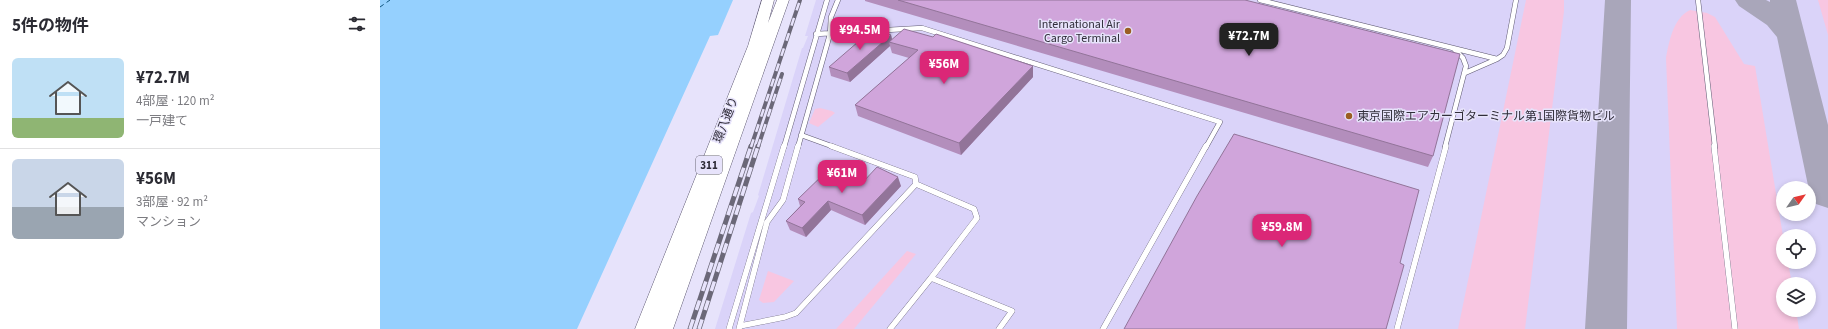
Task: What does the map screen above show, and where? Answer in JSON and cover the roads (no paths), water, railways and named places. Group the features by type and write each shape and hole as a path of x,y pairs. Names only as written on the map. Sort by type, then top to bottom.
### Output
{"main road":[{"name":"環八通り","path":"645,329 755,46 768,0"},
{"name":"環八通り","path":"663,329 783,0"}],"lane":[{"path":"728,329 770,195 826,0"},
{"path":"838,0 831,17 830,34 783,200 767,222 740,328 796,313 916,184"},
{"path":"1260,0 1497,59"},
{"path":"1465,73 1503,55 1506,48 1516,0"},
{"path":"1698,0 1735,329"},
{"path":"816,34 922,28 1220,122 1103,329"},
{"path":"1397,329 1467,64 1454,49"},
{"path":"801,136 915,177 916,184"},
{"path":"890,329 977,218 974,209 916,184"},
{"path":"931,278 1012,311 999,329"}],"water":[{"path":"380,0 733,0 718,35 710,36 577,329 380,329"}],"railway":[{"path":"751,147 800,0"},
{"path":"758,147 782,74"},
{"path":"690,329 751,146"},
{"path":"699,329 758,146"}],"place":[{"name":"International Air Cargo Terminal","path":"1128,31"},
{"name":"東京国際エアカーゴターミナル第1国際貨物ビル","path":"1349,116"}]}
